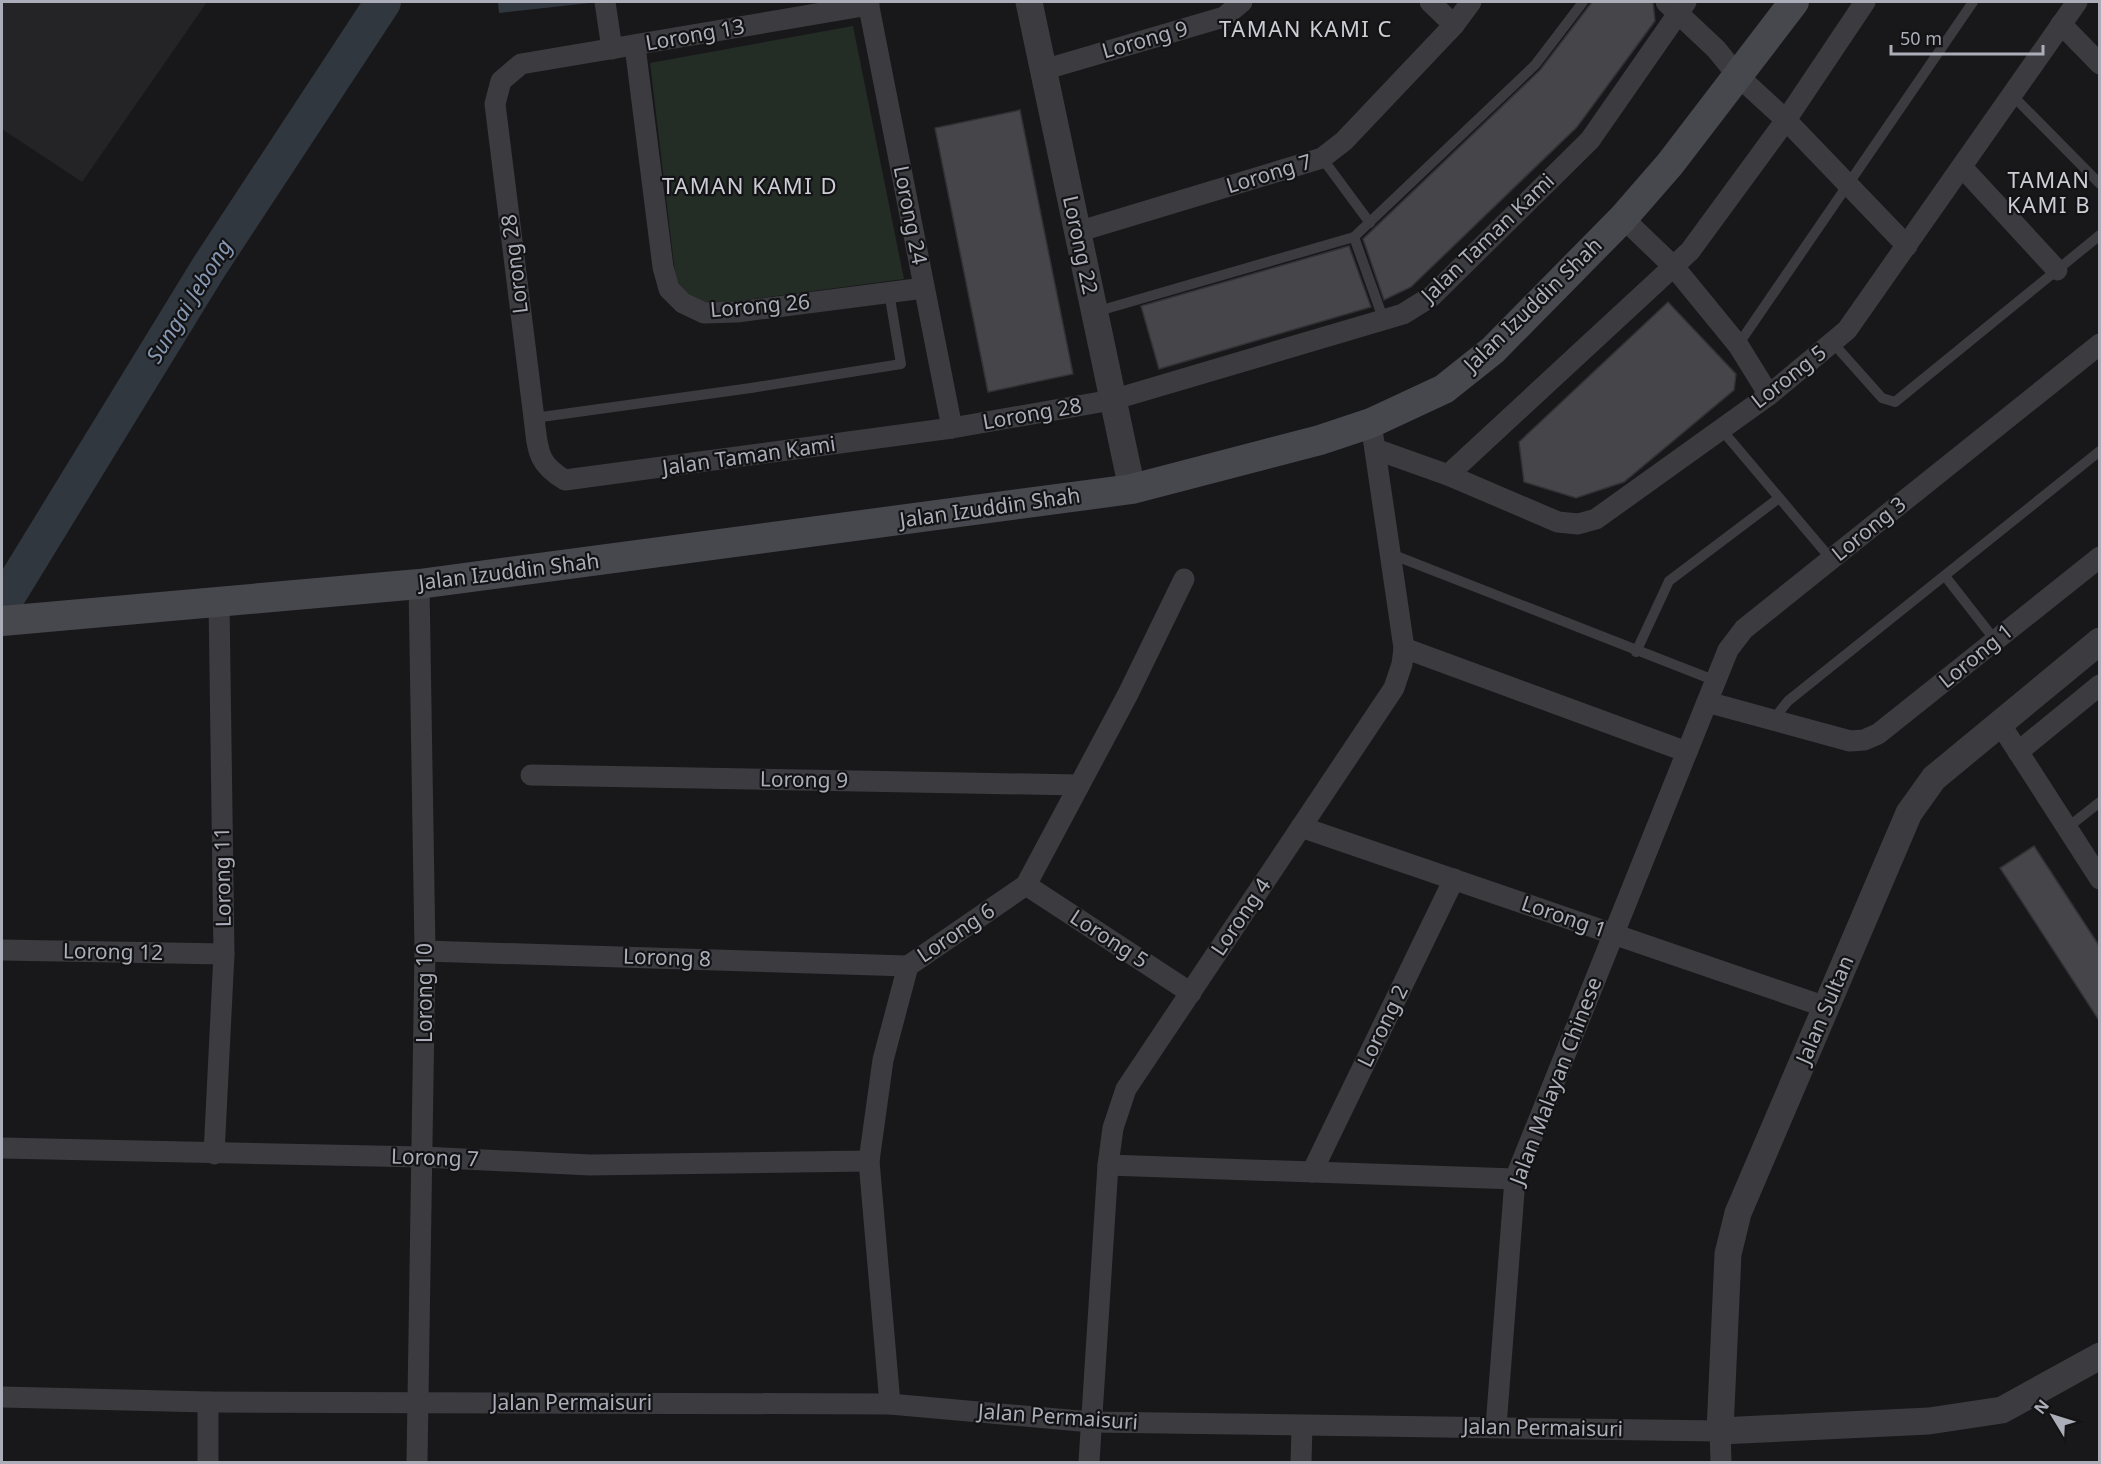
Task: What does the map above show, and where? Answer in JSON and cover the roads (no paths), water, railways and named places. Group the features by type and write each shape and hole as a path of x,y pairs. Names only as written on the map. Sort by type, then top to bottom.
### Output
{"main road":[{"name":"Jalan Izuddin Shah","path":"2,621 419,584 1132,489 1320,440 1373,436 1444,389 1493,350 1623,218 1670,164 1794,2"}],"street":[{"path":"605,2 612,49"},
{"name":"Lorong 22","path":"1029,2 1132,489"},
{"name":"Lorong 9","path":"1043,70 1242,2"},
{"path":"1430,2 1454,25"},
{"name":"Lorong 7","path":"1077,232 1322,158 1344,141 1454,25 1471,2"},
{"path":"1448,475 1676,268 1786,120 1864,2"},
{"name":"Lorong 5","path":"1373,436 1448,475 1558,522 1578,524 1596,519 1769,395 1833,343 1860,314 2077,2"},
{"name":"Lorong 13","path":"521,64 635,46 868,3"},
{"name":"Lorong 24","path":"868,3 952,428"},
{"path":"1676,6 1738,76 1786,120 1907,246"},
{"name":"Jalan Taman Kami","path":"1112,400 1384,321 1403,314 1432,296 1590,140 1676,6"},
{"path":"2061,24 2100,64"},
{"name":"Lorong 26","path":"635,46 663,267 669,290 683,303 704,313 738,312 924,288"},
{"name":"Lorong 28","path":"521,64 501,81 495,104 534,418 540,458 549,471"},
{"path":"1962,167 2057,270"},
{"path":"1623,218 1676,268 1738,345 1769,395"},
{"name":"Lorong 3","path":"1687,752 1728,650 1744,629 2100,344"},
{"name":"Lorong 28","path":"952,428 1112,400"},
{"name":"Jalan Taman Kami","path":"549,471 565,480 952,428"},
{"name":"Lorong 4","path":"1089,1462 1108,1166 1113,1128 1126,1089 1394,688 1402,664 1404,648 1373,436"},
{"name":"Lorong 1","path":"1707,702 1850,741 1864,740 1878,734 2100,557"},
{"name":"Lorong 6","path":"890,1404 869,1161 883,1059 908,966 1026,885 1128,694 1184,579"},
{"name":"Lorong 10","path":"417,1462 425,951 419,584"},
{"name":"Lorong 11","path":"214,1154 224,954 219,601"},
{"name":"Jalan Sultan","path":"1721,1462 1720,1431 1728,1254 1738,1213 1909,813 1934,778 2100,641"},
{"path":"1404,648 1687,752"},
{"path":"2018,752 2100,686"},
{"path":"2000,722 2100,879"},
{"name":"Jalan Malayan Chinese","path":"1496,1427 1515,1179 1687,752"},
{"name":"Lorong 9","path":"531,775 1078,785"},
{"name":"Lorong 1","path":"1301,827 1826,1007"},
{"name":"Lorong 2","path":"1312,1172 1454,879"},
{"name":"Lorong 5","path":"1026,885 1191,993"},
{"name":"Lorong 12","path":"2,950 224,954"},
{"name":"Lorong 8","path":"425,951 908,966"},
{"name":"Lorong 7","path":"2,1148 214,1154 423,1156 590,1165 869,1161"},
{"path":"1108,1166 1515,1179"},
{"name":"Jalan Permaisuri","path":"2,1397 208,1402 890,1404 1091,1422 1720,1431 1929,1421 2002,1410 2100,1356"},
{"path":"208,1402 208,1462"},
{"path":"1301,1462 1302,1426"}],"lane":[{"path":"1095,312 1354,237 1535,65 1582,2"},
{"path":"1738,345 1973,2"},
{"path":"2012,94 2100,184"},
{"path":"1322,158 1370,223"},
{"path":"1833,343 1882,398 1895,402 2100,235"},
{"path":"1354,237 1384,321"},
{"path":"534,418 752,388 901,364 889,292"},
{"path":"1720,429 1831,559"},
{"path":"1772,721 1788,701 2098,456"},
{"path":"1636,652 1669,581 1779,498"},
{"path":"1390,554 1636,652 1716,681"},
{"path":"1945,576 1995,640"},
{"path":"2067,828 2100,802"}],"waterway":[{"name":"Sungai Jebong","path":"2,605 209,267 383,2"}],"district":[{"name":"TAMAN KAMI C","path":"1306,29"},
{"name":"TAMAN KAMI D","path":"750,186"},
{"name":"TAMAN KAMI B","path":"2049,192"}]}
